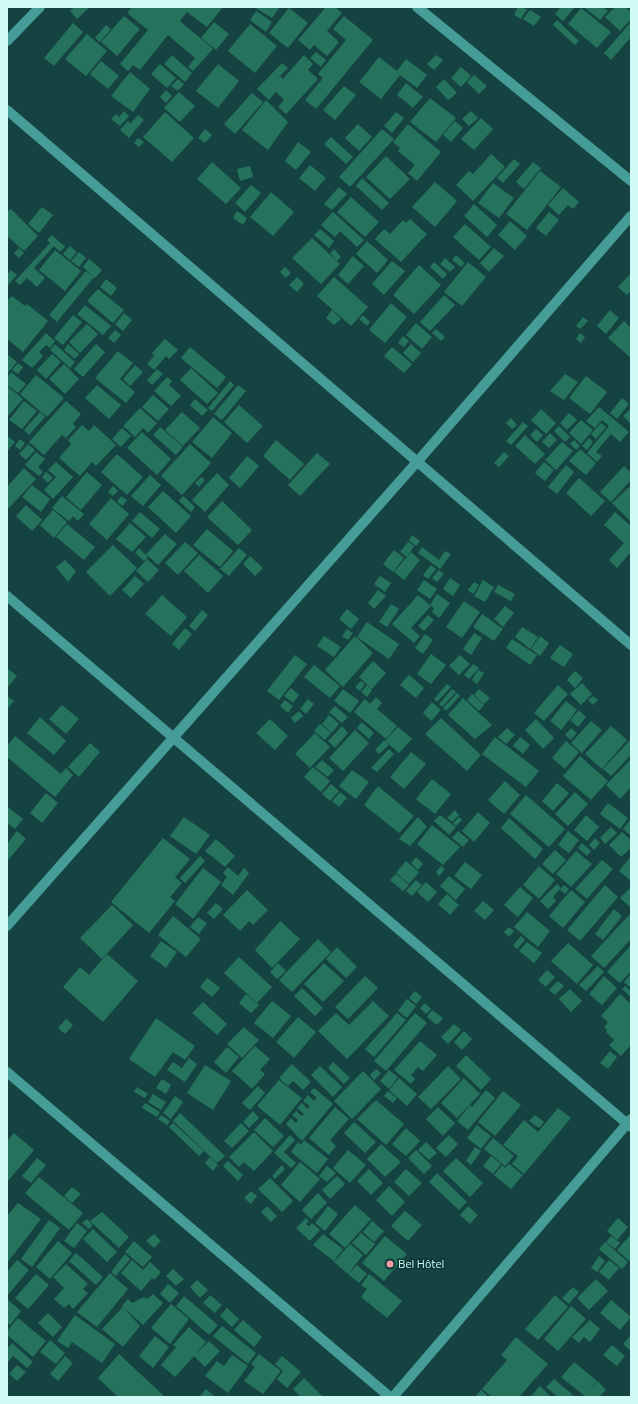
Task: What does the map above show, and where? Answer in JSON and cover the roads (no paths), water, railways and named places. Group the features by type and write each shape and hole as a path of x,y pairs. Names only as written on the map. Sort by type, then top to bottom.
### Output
{"street":[{"path":"7,41 40,7"},
{"path":"417,7 631,181"},
{"path":"7,110 631,645"},
{"path":"7,926 417,462 631,216"},
{"path":"7,596 173,738 630,1123 391,1397 7,1072"}],"place":[{"name":"Bel Hôtel","path":"390,1264"}]}
